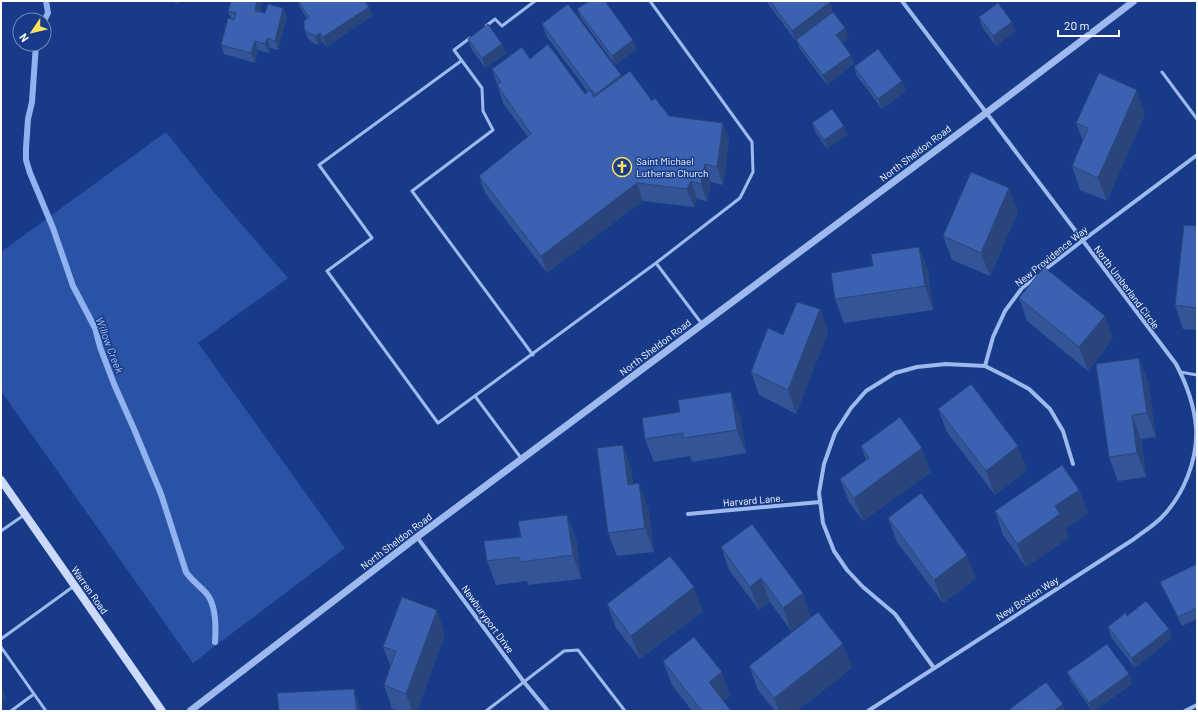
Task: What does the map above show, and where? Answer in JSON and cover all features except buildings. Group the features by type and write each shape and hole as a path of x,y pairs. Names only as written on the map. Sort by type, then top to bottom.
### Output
{"main road":[{"name":"Warren Road","path":"1,480 162,711"}],"street":[{"name":"North Umberland Circle","path":"902,1 1176,364 1184,378 1192,402 1196,427 1196,445 1189,474 1183,487"},
{"name":"North Sheldon Road","path":"190,711 521,458 986,113 1134,1"},
{"name":"New Providence Way","path":"985,366 993,337 1004,311 1022,288 1197,155"},
{"path":"934,668 895,614 863,587 847,570 834,551 823,523 819,493 824,464 835,433 851,408 866,391 895,373 916,367 946,364 985,366 1029,389 1050,409 1063,431 1073,464"},
{"name":"New Boston Way","path":"868,711 1161,519 1178,498 1183,487"},
{"name":"Harvard Lane.","path":"688,514 820,502"},
{"name":"Newburyport Drive","path":"417,537 524,682 548,711"},
{"path":"1185,711 1197,705"}],"lane":[{"path":"483,28 495,19 502,26 535,1"},
{"path":"461,61 319,165 372,238 327,271 438,423 656,263 740,198 753,172 752,142 650,1"},
{"path":"471,37 454,50 482,88 483,111 493,130 412,191 533,354"},
{"path":"1162,72 1197,119"},
{"path":"656,263 702,324"},
{"path":"1180,372 1197,375"},
{"path":"475,396 521,458"},
{"path":"1,531 25,514"},
{"path":"1,639 75,585"},
{"path":"1,647 46,711"},
{"path":"486,711 564,651 578,650 625,711"},
{"path":"11,711 34,694"}],"shaded area":[{"path":"166,132 212,190 288,278 198,343 345,548 193,663 1,391 1,252"}],"waterway":[{"name":"Willow Creek","path":"46,1 48,12"},
{"name":"Willow Creek","path":"35,52 32,102 28,119 26,160 53,228 73,286 95,328 100,347 114,384 161,494 186,572 206,593 212,603 214,610 215,642"}],"place":[{"name":"Saint Michael Lutheran Church","path":"622,167"}]}
